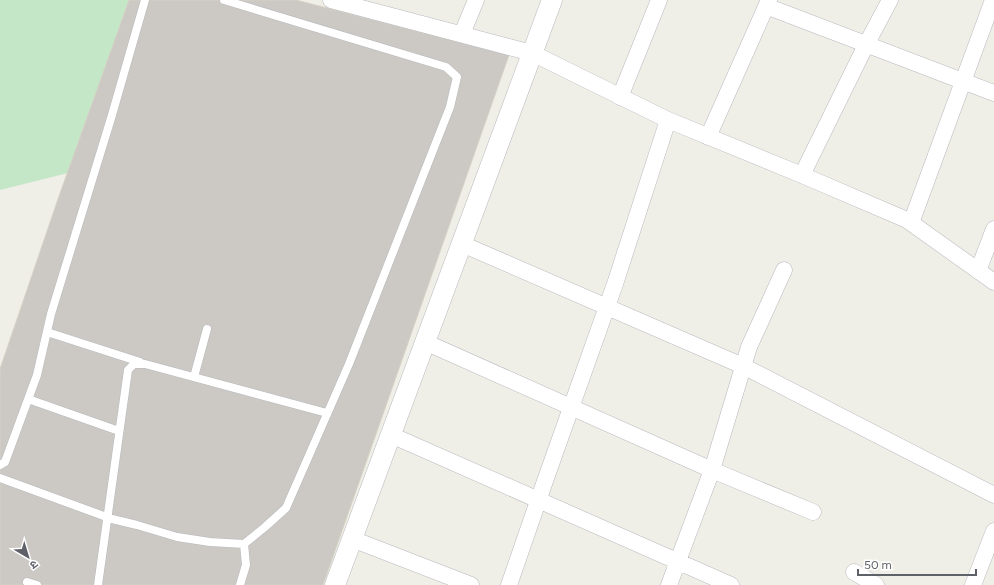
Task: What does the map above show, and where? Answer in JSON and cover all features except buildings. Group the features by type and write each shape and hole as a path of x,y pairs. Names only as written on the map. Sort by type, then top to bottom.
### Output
{"street":[{"path":"331,0 367,5 462,34 532,53 668,120 907,220 994,282"},
{"path":"462,34 476,0"},
{"path":"335,585 552,0"},
{"path":"620,97 659,0"},
{"path":"802,175 866,45 890,0"},
{"path":"910,223 993,0"},
{"path":"708,136 767,3 866,45 994,93"},
{"path":"509,585 615,284 668,120"},
{"path":"978,270 994,229"},
{"path":"462,244 743,366 994,495"},
{"path":"669,585 712,470 749,347 784,270"},
{"path":"425,342 712,470 813,512"},
{"path":"390,435 731,585"},
{"path":"973,585 994,531"},
{"path":"352,539 471,585"},
{"path":"854,572 876,585"}],"lane":[{"path":"0,465 5,462 36,375 51,314 110,122 145,0"},
{"path":"0,478 107,517 177,537 210,542 244,544 286,508 349,364 450,107 457,77 446,67 224,0"},
{"path":"194,377 207,329"},
{"path":"46,332 145,364 327,413"},
{"path":"98,585 128,370 134,364 145,364"},
{"path":"28,399 119,431"},
{"path":"240,585 246,565 244,544"},
{"path":"27,582 37,585"}],"green space":[{"path":"0,0 138,0 76,171 0,190"}]}
